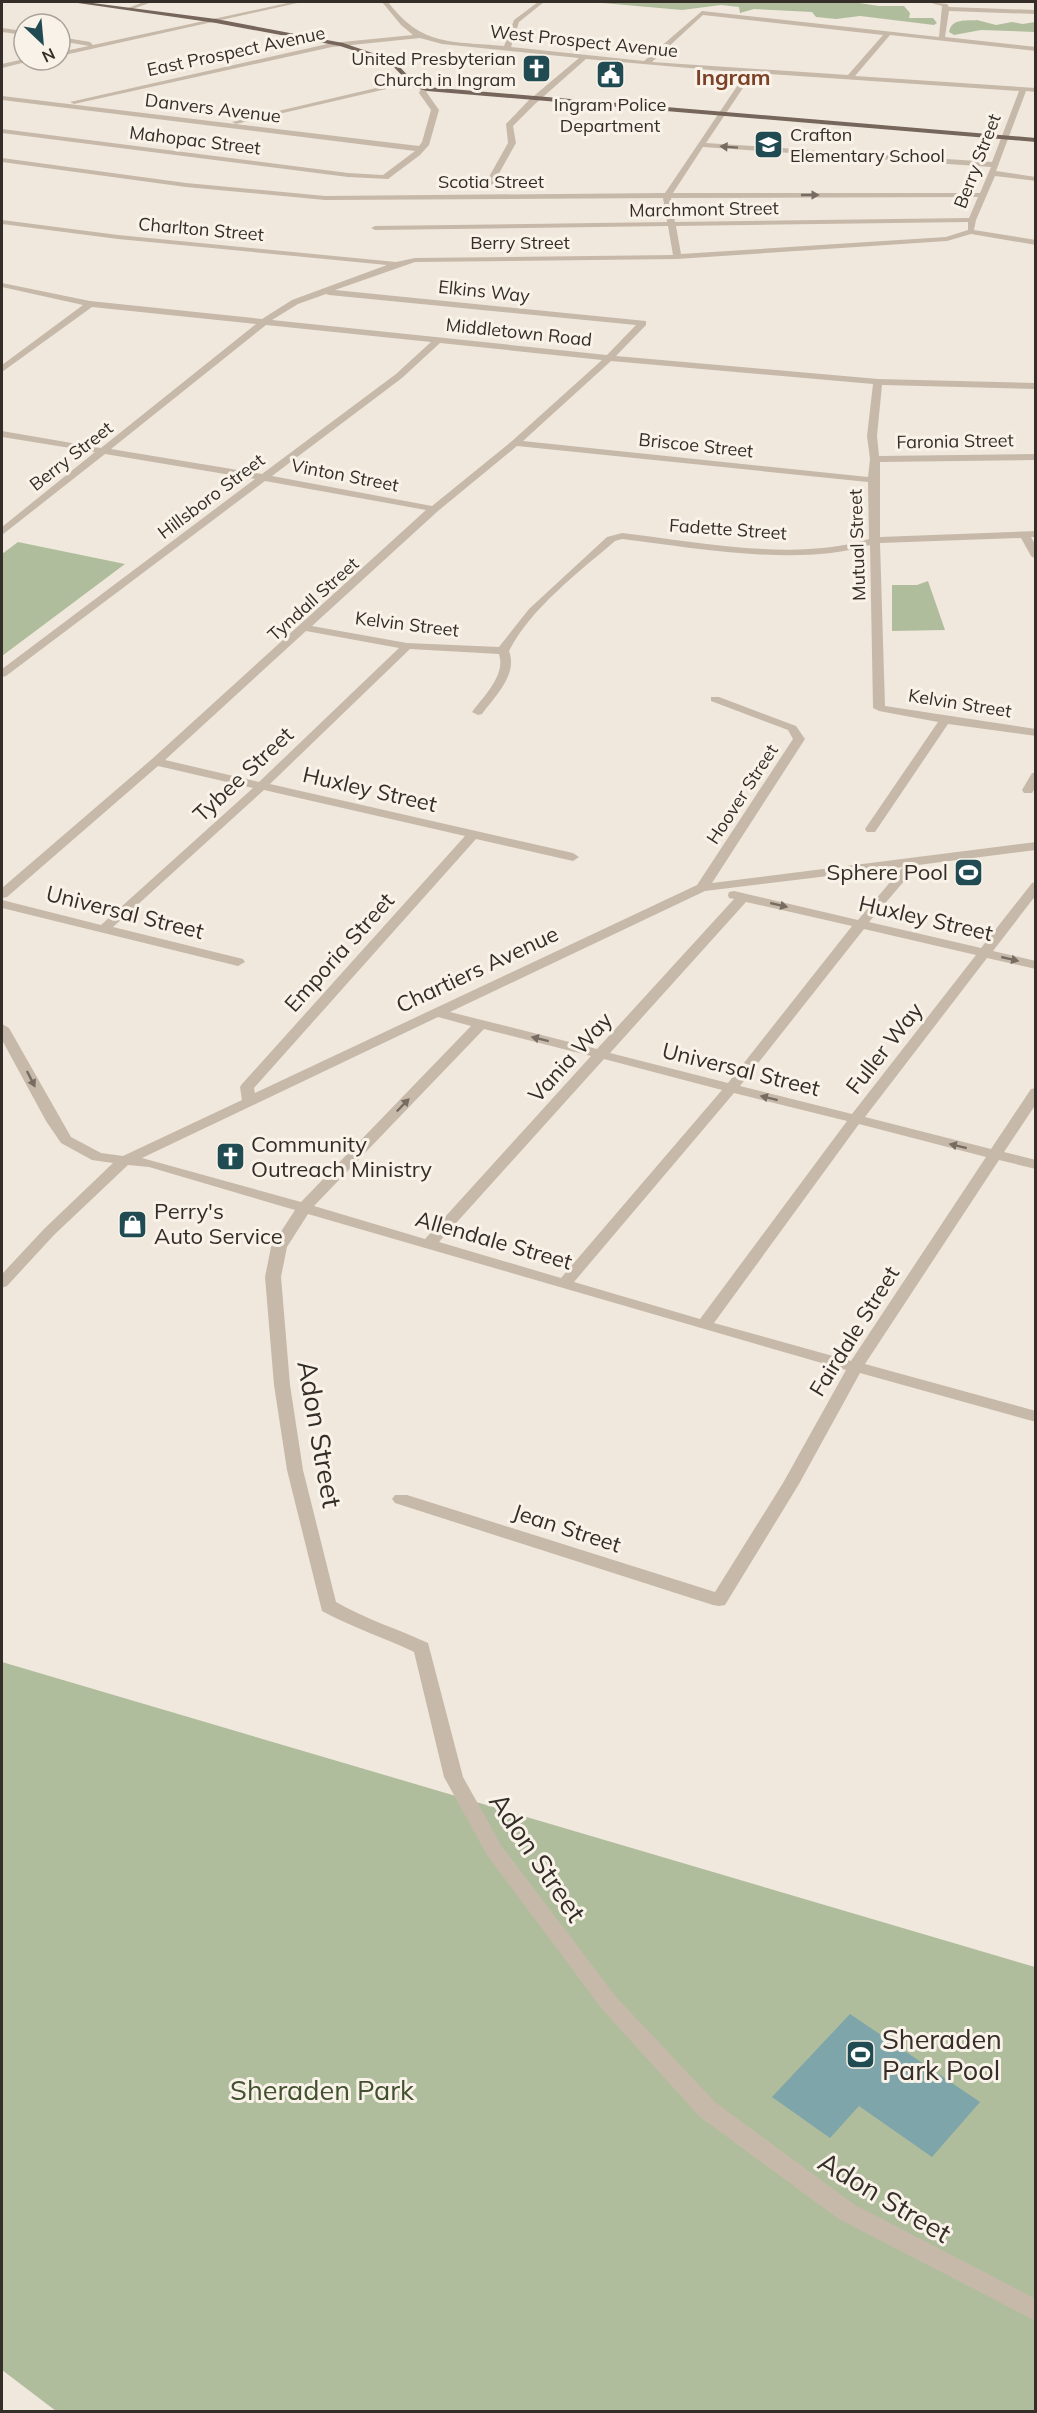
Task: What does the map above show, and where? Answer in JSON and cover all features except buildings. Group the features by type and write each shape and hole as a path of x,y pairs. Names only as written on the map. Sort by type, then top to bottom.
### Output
{"main road":[{"path":"74,2 216,21 341,44 391,61 410,82 423,89 1035,141"}],"street":[{"path":"128,9 149,2"},
{"path":"72,52 299,2"},
{"path":"385,2 396,16 418,36"},
{"path":"507,48 516,21 541,2"},
{"path":"931,2 945,5 942,38"},
{"path":"946,9 1035,12"},
{"path":"646,63 702,13 1035,49"},
{"path":"850,78 889,32"},
{"name":"East Prospect Avenue","path":"62,105 341,44 418,36"},
{"name":"West Prospect Avenue","path":"418,36 442,42 646,63 1035,90"},
{"path":"72,41 99,46"},
{"path":"489,184 512,143 509,126 584,57"},
{"path":"677,257 667,196 750,71"},
{"path":"225,125 410,82"},
{"path":"422,148 426,143 435,113 423,89"},
{"name":"Berry Street","path":"2,532 264,322 295,302 398,264 437,259 677,257 947,239 971,232 972,219 1008,137 1006,132 1023,90"},
{"name":"Danvers Avenue","path":"2,98 422,148"},
{"name":"Mahopac Street","path":"2,131 337,174 385,177 422,148"},
{"path":"701,145 994,169 1035,179"},
{"name":"Scotia Street","path":"2,160 186,184 325,198 983,195"},
{"name":"Marchmont Street","path":"375,228 672,226 683,223 972,219"},
{"name":"Charlton Street","path":"2,222 118,237 398,264"},
{"path":"971,232 1035,243"},
{"name":"Middletown Road","path":"2,285 90,304 609,358 878,382 1035,386"},
{"name":"Elkins Way","path":"323,291 643,323"},
{"path":"2,369 90,304"},
{"name":"Tyndall Street","path":"2,894 156,762 434,510 515,443 609,358 643,323"},
{"name":"Hillsboro Street","path":"2,674 399,376 437,341"},
{"name":"Mutual Street","path":"878,382 872,436 875,459 873,480 879,708"},
{"name":"Vinton Street","path":"2,434 51,444 264,477 434,510"},
{"name":"Briscoe Street","path":"515,443 873,480"},
{"name":"Faronia Street","path":"875,459 1035,457"},
{"path":"1030,534 1035,556"},
{"name":"Fadette Street","path":"503,651 506,641 549,596 611,539 622,536 761,552 847,549 876,540 1030,534"},
{"name":"Kelvin Street","path":"306,628 407,646 503,651"},
{"name":"Tybee Street","path":"104,929 264,785 407,646"},
{"path":"478,712 505,669 507,660 503,651"},
{"name":"Hoover Street","path":"702,888 799,739 792,728 715,699"},
{"name":"Kelvin Street","path":"879,708 1035,733"},
{"path":"872,829 945,720"},
{"name":"Huxley Street","path":"156,762 573,857"},
{"path":"1029,790 1035,777"},
{"name":"Emporia Street","path":"249,1100 248,1087 473,835"},
{"name":"Chartiers Avenue","path":"2,1283 48,1232 125,1160 702,888 1035,846"},
{"path":"564,1284 730,1089 915,860"},
{"name":"Fuller Way","path":"704,1325 855,1120 1035,886"},
{"name":"Huxley Street","path":"702,888 1035,965"},
{"name":"Vania Way","path":"428,1245 743,897"},
{"name":"Universal Street","path":"2,904 238,962"},
{"name":"Universal Street","path":"437,1013 1035,1165"},
{"name":"Adon Street","path":"480,1025 304,1208 279,1247 273,1277 282,1385 295,1470 328,1606 356,1622 381,1629 422,1648 454,1777 494,1850 609,2003 708,2110 847,2212 1035,2311"},
{"name":"Allendale Street","path":"2,1028 52,1121 66,1140 97,1157 150,1163 704,1325 1035,1417"},
{"name":"Fairdale Street","path":"719,1600 791,1484 855,1367 1035,1092"},
{"name":"Jean Street","path":"401,1499 719,1600"}],"green space":[{"path":"591,2 853,2 879,6 904,6 910,13 909,18 933,18 937,23 934,25 860,16 836,19 816,17 812,12 754,9 740,13 739,7 721,5 682,10"},
{"path":"977,20 996,25 1035,22 1035,32 981,30 954,35 949,32 956,22"},
{"path":"18,542 125,564 2,656 2,554"},
{"path":"928,581 945,630 892,631 892,585 917,585"},
{"name":"Sheraden Park","path":"2,1662 1035,1967 1035,2411 56,2411 2,2370"}],"water":[{"name":"Sheraden Park Pool","path":"850,2014 980,2102 932,2157 859,2106 830,2138 772,2097"}],"place":[{"name":"United Presbyterian Church in Ingram","path":"537,68"},
{"name":"Ingram Police Department","path":"610,75"},
{"name":"Crafton Elementary School","path":"769,144"},
{"name":"Sphere Pool","path":"969,872"},
{"name":"Community Outreach Ministry","path":"230,1157"},
{"name":"Perry's Auto Service","path":"133,1224"},
{"name":"Sheraden Park Pool","path":"861,2055"}],"district":[{"name":"Ingram","path":"733,77"}]}
